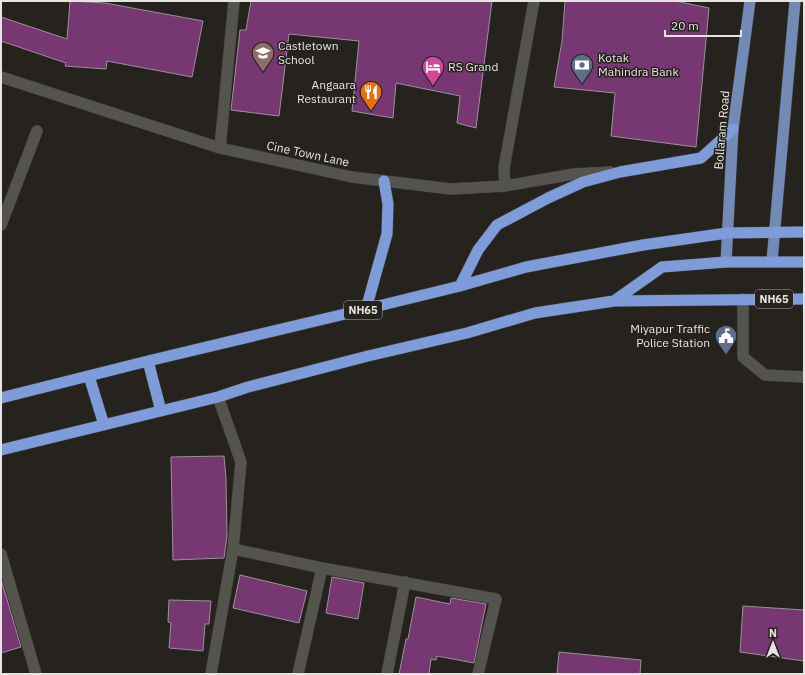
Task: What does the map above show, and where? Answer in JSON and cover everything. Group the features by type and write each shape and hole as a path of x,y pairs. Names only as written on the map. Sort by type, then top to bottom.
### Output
{"highway":[{"path":"460,286 478,250 497,226 548,198 583,182 620,172 701,158 733,129"},
{"path":"366,309 387,234 388,204 384,181"},
{"name":"NH65","path":"1,398 460,286 526,267 644,245 727,233 804,232"},
{"path":"614,301 662,267 726,262 804,262"},
{"name":"NH65","path":"1,450 218,397 368,356 467,333 535,313 614,301 743,299 804,300"},
{"path":"148,361 161,411"},
{"path":"89,376 104,425"}],"main road":[{"name":"Bollaram Road","path":"726,262 733,129 750,1"},
{"path":"772,261 795,1"}],"street":[{"path":"220,148 234,1"},
{"path":"505,186 504,168 534,1"},
{"name":"Cine Town Lane","path":"1,77 220,148 352,176 384,181 451,189 505,186 574,174 620,172"},
{"path":"1,225 37,131"},
{"path":"743,299 743,357 764,375 804,377"},
{"path":"211,674 233,549 242,462 218,397"},
{"path":"233,549 322,568 496,599 478,674"},
{"path":"1,554 36,674"},
{"path":"298,674 322,568"},
{"path":"387,674 405,582"}],"building":[{"path":"70,1 105,3 203,21 192,77 107,61 106,69 65,66 66,63 1,41 1,17 67,39"},
{"path":"251,1 492,1 476,128 457,123 460,96 396,83 393,118 352,111 359,41 289,34 279,116 231,110 240,30 246,30"},
{"path":"565,1 675,1 709,8 696,147 611,136 615,93 554,87 562,41"},
{"path":"224,456 227,536 224,558 173,560 171,457"},
{"path":"240,575 307,591 299,623 233,608"},
{"path":"332,577 364,583 358,619 326,613"},
{"path":"1,579 21,647 1,653"},
{"path":"416,597 450,604 451,598 486,604 474,663 437,656 436,660 431,659 429,674 399,674 406,639 408,639"},
{"path":"169,600 211,601 209,624 205,624 203,651 169,648 171,623 168,622"},
{"path":"743,606 804,610 804,661 740,652"},
{"path":"559,652 641,660 640,674 557,674"}],"place":[{"name":"Castletown School","path":"263,72"},
{"name":"Kotak Mahindra Bank","path":"582,84"},
{"name":"RS Grand","path":"433,86"},
{"name":"Angaara Restaurant","path":"371,112"},
{"name":"Miyapur Traffic Police Station","path":"726,356"}]}
